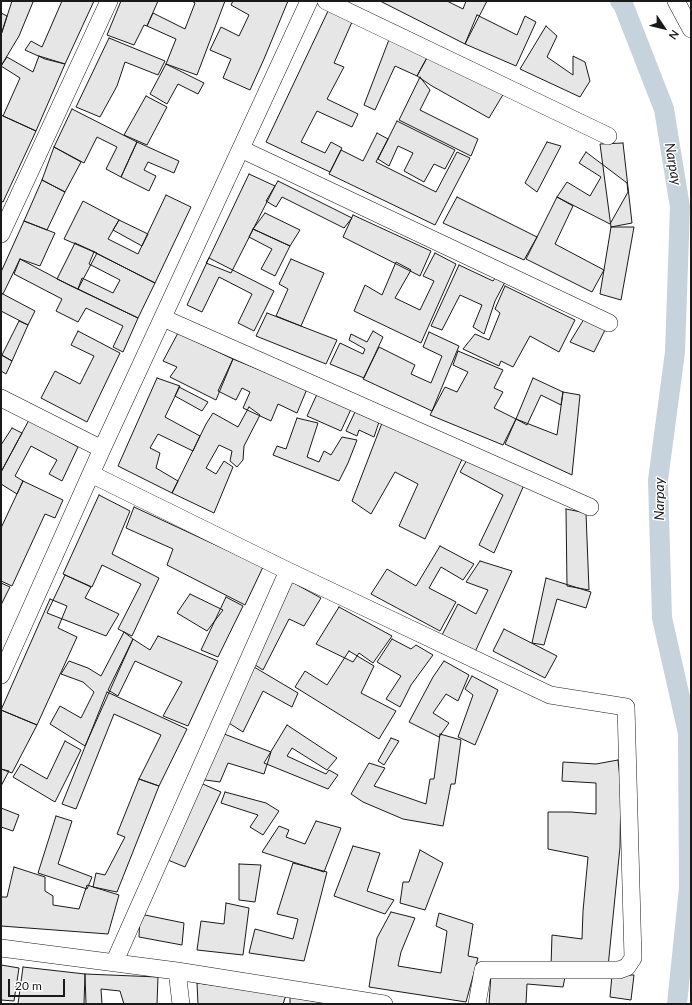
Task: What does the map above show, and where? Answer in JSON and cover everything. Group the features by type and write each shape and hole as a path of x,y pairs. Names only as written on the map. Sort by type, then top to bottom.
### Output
{"street":[{"path":"1,234 109,1"},
{"path":"1,675 102,449 310,1"},
{"path":"326,1 608,136"},
{"path":"676,1 691,29"},
{"path":"241,149 609,323"},
{"path":"163,318 590,507"},
{"path":"1,398 102,449"},
{"path":"91,474 288,571 550,695 626,707 633,958 627,967 619,970 483,970 477,1004"},
{"path":"114,963 288,571"},
{"path":"1,948 177,971 384,1004"},
{"path":"177,971 181,1004"}],"building":[{"path":"12,1 33,2 19,36 1,66 1,35"},
{"path":"62,1 94,1 65,64 45,59 25,50 31,41 42,47"},
{"path":"121,1 158,1 147,26 144,25 134,45 107,35"},
{"path":"192,1 225,1 197,75 166,64 176,39 147,26 153,13 185,29 195,3"},
{"path":"233,1 288,1 250,90 223,78 231,59 210,50 221,27 239,36 249,15 231,5"},
{"path":"380,1 447,1 463,9 466,1 487,1 465,44"},
{"path":"328,11 352,22 334,63 344,67 327,99 358,114 352,127 317,111 301,142 325,153 331,142 342,148 330,172 266,142"},
{"path":"1,13 7,16 1,35"},
{"path":"477,15 517,35 525,16 536,22 516,66 465,44"},
{"path":"546,26 557,36 547,57 573,75 573,56 585,62 590,81 580,97 520,69"},
{"path":"390,37 429,54 417,76 395,66 375,110 364,105"},
{"path":"109,38 165,61 158,75 125,62 117,86 100,117 76,107"},
{"path":"429,54 504,93 489,118 417,76"},
{"path":"39,56 65,64 36,131 3,116 20,78 1,66 7,57 33,72"},
{"path":"166,64 204,83 198,94 178,84 167,104 150,94"},
{"path":"420,77 430,90 420,110 478,139 471,156 399,120"},
{"path":"146,96 167,107 147,145 124,135"},
{"path":"72,109 137,142 121,177 106,169 117,147 97,137 84,163 54,147"},
{"path":"1,115 36,131 3,202 1,201"},
{"path":"397,121 455,150 445,169 434,164 424,182 404,171 413,153 398,146 389,166 378,159"},
{"path":"377,133 388,139 376,162 436,192 457,152 470,158 435,225 329,174 341,150 363,161"},
{"path":"137,142 179,161 174,173 148,162 144,170 156,176 149,191 121,177"},
{"path":"547,142 561,146 537,192 525,183"},
{"path":"623,143 632,223 611,227 600,144"},
{"path":"54,147 81,162 65,192 42,180"},
{"path":"586,152 627,183 628,192 610,224 557,197 567,182 590,196 601,177 579,163"},
{"path":"249,174 275,186 231,273 206,263"},
{"path":"42,180 65,192 47,230 24,221"},
{"path":"278,181 352,218 344,228 282,197 276,207 266,201"},
{"path":"166,195 191,207 155,283 94,252 64,239 83,201 119,220 108,239 138,254"},
{"path":"457,197 537,237 524,260 443,223"},
{"path":"557,197 573,206 555,244 604,270 592,292 526,259"},
{"path":"265,213 300,230 290,246 253,229"},
{"path":"353,215 431,251 420,276 343,237"},
{"path":"119,220 148,234 142,246 113,230"},
{"path":"24,221 55,233 40,266 20,259 3,294 1,293 1,272"},
{"path":"611,227 634,227 621,300 600,294"},
{"path":"253,229 290,246 275,276 261,269 272,249 249,237"},
{"path":"75,243 97,253 78,289 57,279"},
{"path":"94,252 155,283 138,318 78,289 82,278 113,293 120,280 89,264"},
{"path":"435,253 456,264 421,343 354,311 365,285 382,295 396,262 411,270 395,298 420,310 434,281 423,276"},
{"path":"209,258 274,291 254,331 238,323 252,294 219,277 202,312 187,305"},
{"path":"20,259 69,285 138,318 123,352 113,347 123,326 86,308 78,322 56,311 62,299 14,274"},
{"path":"291,259 324,273 301,326 276,316 288,289 279,284"},
{"path":"459,265 493,281 496,277 505,282 495,301 484,334 473,327 482,305 460,295 442,330 431,326"},
{"path":"505,286 575,320 559,352 530,336 513,367 501,361 499,366 463,349 475,334 489,340 500,313 495,309"},
{"path":"1,293 35,311 28,325 1,311"},
{"path":"267,313 337,340 326,364 256,336"},
{"path":"584,319 605,330 594,352 570,342"},
{"path":"19,321 28,325 12,361 2,355"},
{"path":"78,331 120,353 87,422 41,398 55,371 80,384 94,356 71,345"},
{"path":"373,331 383,337 364,378 330,364 340,343 363,354 365,349 349,340 351,334 367,342"},
{"path":"429,332 459,346 432,411 363,379 379,347 415,365 411,374 431,383 442,356 423,347"},
{"path":"178,333 233,359 216,400 170,377 177,367 163,361"},
{"path":"458,351 503,370 494,388 503,392 494,408 516,419 503,445 430,415 445,387 457,392 468,372 453,365"},
{"path":"1,355 12,361 6,374 1,371"},
{"path":"233,359 307,389 297,413 278,404 271,421 243,408 250,392 242,388 236,400 218,391"},
{"path":"157,378 180,386 165,417 200,436 193,451 158,434 150,448 160,453 156,468 178,481 172,493 118,466"},
{"path":"533,378 563,392 561,405 541,395 527,425 516,419"},
{"path":"179,387 208,402 202,411 175,396"},
{"path":"318,392 352,407 341,431 307,416"},
{"path":"563,392 580,395 572,475 505,444 516,419 557,435"},
{"path":"249,407 260,415 244,446 243,460 237,467 230,461 232,451 219,445 206,468 216,474 224,461 233,467 214,513 172,493 206,424 213,413 238,427"},
{"path":"355,412 379,422 374,437 359,430 357,436 346,431"},
{"path":"297,418 318,423 307,457 319,462 324,451 331,455 342,437 357,440 339,481 273,455 277,446 286,449"},
{"path":"29,420 78,447 62,481 49,474 57,460 31,446 15,476 23,481 17,494 1,484 1,472"},
{"path":"382,423 464,455 425,539 399,526 418,484 395,472 371,514 352,501"},
{"path":"12,428 22,433 1,472 1,445"},
{"path":"468,458 524,485 494,553 479,545 503,495 460,472"},
{"path":"23,481 63,500 55,518 45,514 12,586 1,581 1,528"},
{"path":"99,495 130,511 112,554 159,578 132,636 118,629 141,584 102,565 92,587 63,574"},
{"path":"134,507 263,567 245,605 167,565 173,549 126,528"},
{"path":"566,509 586,513 589,590 567,586"},
{"path":"440,546 474,564 463,580 441,567 429,588 456,602 440,631 371,594 387,569 416,586"},
{"path":"480,561 512,571 475,652 442,635 458,604 476,614 488,590 466,582"},
{"path":"65,575 91,587 85,598 119,614 106,636 47,613"},
{"path":"546,578 591,592 586,608 557,599 544,645 532,643"},
{"path":"290,581 321,598 304,626 289,619 263,670 249,661"},
{"path":"1,583 10,587 1,605"},
{"path":"190,594 223,610 207,631 177,613"},
{"path":"226,597 243,606 218,657 201,650"},
{"path":"50,599 67,606 58,628 77,637 37,725 1,710"},
{"path":"339,607 392,636 373,663 359,653 353,662 316,644"},
{"path":"504,629 557,656 545,678 493,651"},
{"path":"124,632 133,639 85,746 50,724 60,706 81,718 94,692 83,682 61,674 69,661 88,668 101,676"},
{"path":"158,636 218,661 188,726 163,716 182,682 135,661 118,696 108,690 133,639 150,650"},
{"path":"392,639 411,649 416,645 433,655 411,685 400,707 386,699 401,676 377,662"},
{"path":"349,651 374,666 361,693 396,711 379,739 295,687 305,671 327,685"},
{"path":"444,661 469,675 458,701 446,694 433,713 449,723 439,737 409,722 433,677"},
{"path":"249,664 298,693 292,707 263,691 243,732 224,720"},
{"path":"472,676 498,690 475,745 458,737 473,695 465,689"},
{"path":"107,692 187,729 159,786 139,779 161,735 114,714 76,809 62,804"},
{"path":"1,710 37,725 12,773 1,769"},
{"path":"287,725 337,758 327,770 292,748 287,756 326,774 329,770 338,775 328,789 264,763"},
{"path":"219,732 271,752 264,774 228,763 220,782 198,779"},
{"path":"440,734 461,740 455,784 451,784 443,826 403,819 363,802 351,794 369,763 385,768 374,786 426,804 430,779 434,779"},
{"path":"391,738 399,741 384,765 378,761"},
{"path":"65,741 81,750 55,802 13,777 21,764 47,779"},
{"path":"618,760 621,786 620,847 608,967 551,966 552,935 582,939 588,857 548,849 548,812 596,814 596,783 562,781 563,762 596,764"},
{"path":"1,769 9,771 1,786"},
{"path":"139,779 159,786 117,892 93,887 96,873 105,875 125,837 117,834"},
{"path":"196,781 221,792 185,867 163,858"},
{"path":"225,792 266,803 279,811 263,835 250,827 258,815 221,803"},
{"path":"1,808 19,815 13,831 1,827"},
{"path":"56,816 72,821 58,864 92,877 87,889 38,873"},
{"path":"316,821 341,828 324,872 262,852 279,826 289,830 286,837 305,844"},
{"path":"353,846 380,853 367,891 394,900 385,914 334,896"},
{"path":"420,850 443,863 425,910 400,903 403,882 409,882"},
{"path":"293,863 327,872 304,961 249,953 255,929 293,939 298,919 277,914"},
{"path":"239,864 261,865 255,902 239,900"},
{"path":"14,867 45,877 45,891 53,896 53,905 79,909 87,885 119,895 108,934 1,926 1,897 7,897"},
{"path":"226,903 249,908 243,955 197,950 201,921 224,924"},
{"path":"391,912 415,918 401,952 398,966 441,973 447,931 436,926 439,913 473,924 468,956 478,958 466,1002 369,987 377,938"},
{"path":"140,914 184,923 182,945 139,937"},
{"path":"1,965 19,968 14,1001 1,1000"},
{"path":"23,967 85,974 84,1004 18,1004"},
{"path":"566,972 563,987 527,984 526,1004 489,1004 491,974"},
{"path":"85,974 158,977 157,1004 124,1004 120,991 101,989 102,1004 86,1004"},
{"path":"612,975 634,975 631,1000 610,997"},
{"path":"197,983 286,995 283,1004 198,1004"},
{"path":"290,997 331,1004 290,1004"}],"waterway":[{"name":"Narpay","path":"620,1 623,4 664,109 680,207 675,352 658,480 662,618 688,733 689,888 677,1004"}]}
